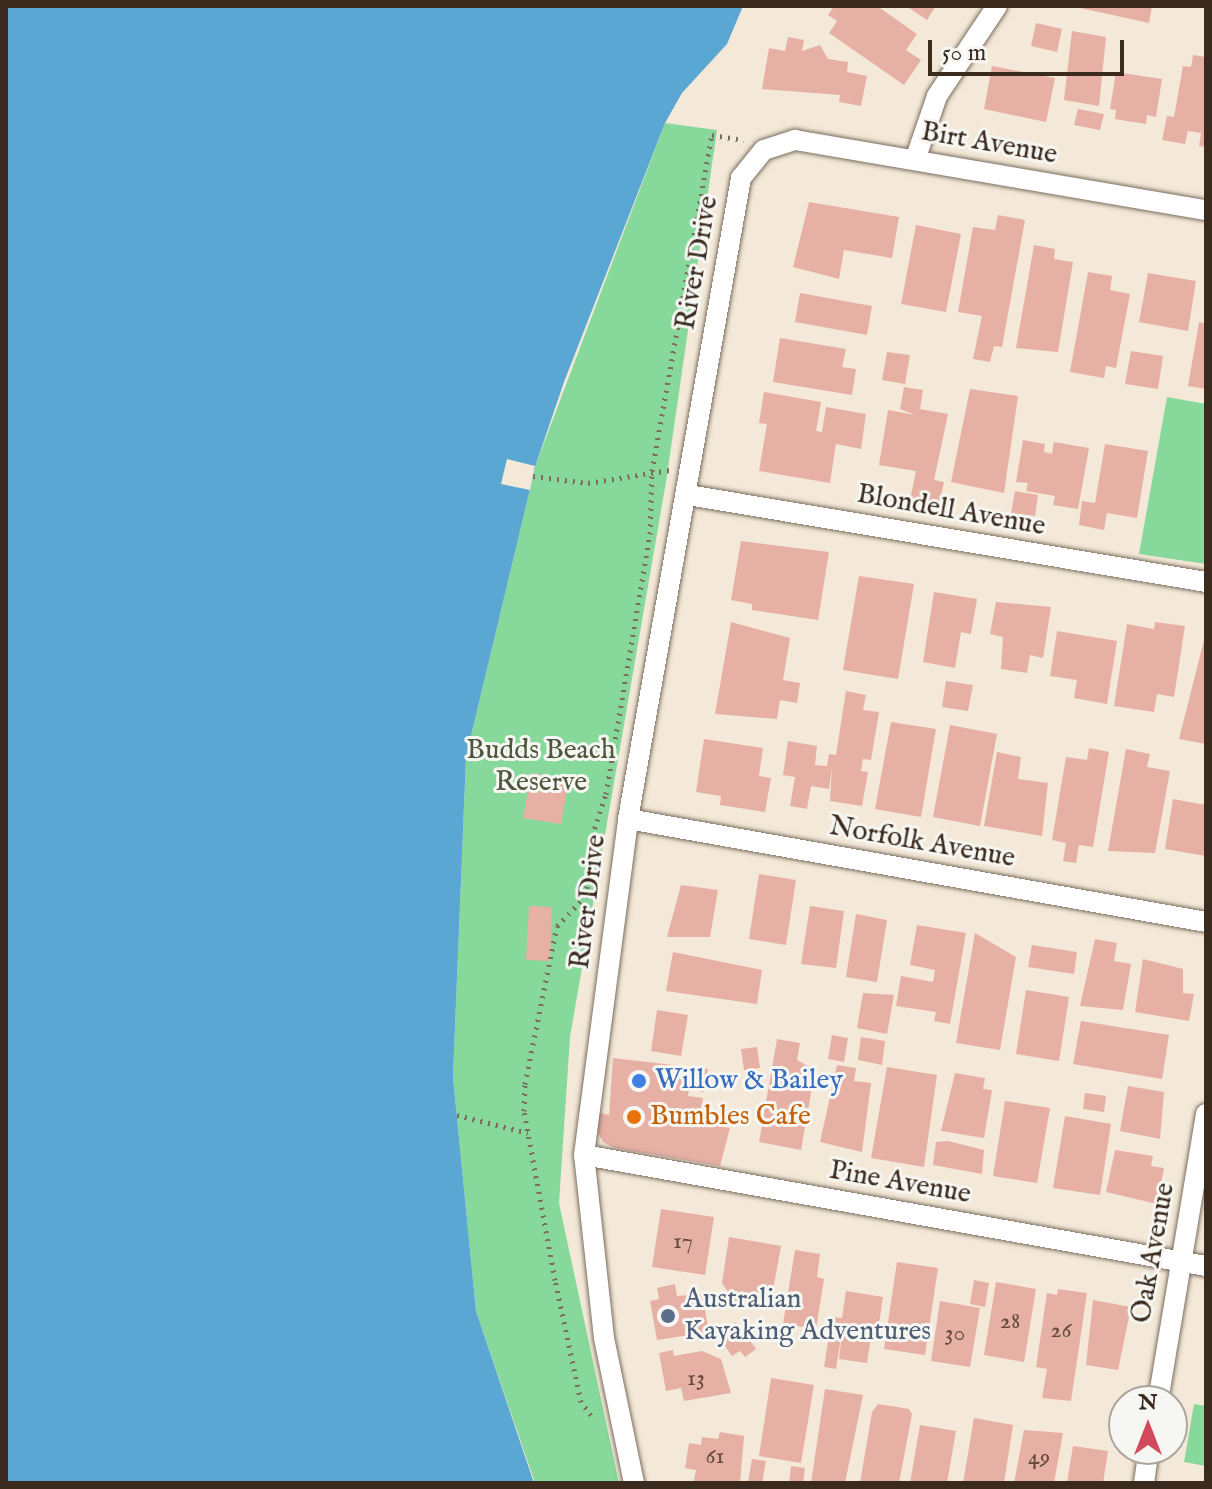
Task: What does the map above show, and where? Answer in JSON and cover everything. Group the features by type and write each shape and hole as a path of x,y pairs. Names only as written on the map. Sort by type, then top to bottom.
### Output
{"street":[{"path":"915,160 937,96 997,6"},
{"name":"Birt Avenue","path":"764,150 795,140 1206,210"},
{"name":"River Drive","path":"634,1483 604,1338 584,1155 628,819 688,495 741,178 764,150"},
{"name":"Blondell Avenue","path":"688,495 1206,582"},
{"name":"Norfolk Avenue","path":"628,819 1206,922"},
{"name":"Oak Avenue","path":"1161,1385 1206,1114"},
{"name":"Pine Avenue","path":"584,1155 1206,1266"}],"path":[{"path":"533,476 588,483 692,468"},
{"path":"457,1115 528,1133"}],"green space":[{"name":"Budds Beach Reserve","path":"665,123 717,130 666,482 570,1037 559,1203 619,1483 535,1483 476,1311 453,1077 466,757 536,464"},
{"path":"1167,397 1206,404 1206,564 1139,554"},
{"path":"1194,1404 1206,1406 1206,1466 1188,1463 1188,1439"}],"water":[{"path":"6,6 743,6 727,44 682,93 665,123 564,382 536,464 466,757 453,1077 476,1311 534,1483 6,1483"}],"pier":[{"path":"507,459 535,466 530,490 501,484"}],"building":[{"path":"834,6 877,6 917,34 906,50 921,60 904,85 829,33 837,21 828,15"},
{"path":"906,6 936,6 927,20"},
{"path":"1080,6 1152,6 1149,23 1080,8"},
{"path":"1036,23 1062,29 1057,52 1031,46"},
{"path":"1072,31 1106,37 1099,106 1064,100"},
{"path":"788,37 804,40 802,51 820,45 828,59 848,62 847,72 867,76 861,106 839,102 840,95 762,89 769,48 785,51"},
{"path":"1193,55 1206,57 1206,147 1199,146 1201,133 1188,131 1185,144 1162,140 1167,116 1174,117 1183,66 1191,67"},
{"path":"992,66 1055,78 1046,122 984,109"},
{"path":"1116,72 1162,79 1156,117 1147,115 1146,124 1115,119 1116,110 1110,109"},
{"path":"1078,109 1104,114 1100,130 1074,125"},
{"path":"809,202 899,217 892,258 844,250 839,279 793,267"},
{"path":"998,215 1025,220 1002,347 994,346 990,362 973,359 982,316 958,312 973,227 995,230"},
{"path":"916,225 961,234 946,312 901,304"},
{"path":"1034,245 1055,249 1054,259 1073,262 1058,352 1016,348"},
{"path":"1088,272 1112,276 1110,290 1130,294 1116,368 1106,366 1104,378 1070,372"},
{"path":"1148,273 1196,281 1188,331 1139,322"},
{"path":"800,293 872,306 867,335 795,322"},
{"path":"1199,322 1206,324 1206,389 1188,386"},
{"path":"780,338 846,349 842,367 856,369 852,395 773,382"},
{"path":"1131,351 1163,356 1158,389 1125,384"},
{"path":"887,352 910,355 905,384 882,380"},
{"path":"904,387 923,390 920,409 948,414 934,480 944,482 939,505 910,500 916,471 879,465 888,410 915,415 900,409"},
{"path":"970,389 1018,396 1004,493 951,482"},
{"path":"764,392 821,402 816,431 822,432 826,407 866,414 861,449 836,444 830,483 759,471 767,424 759,423"},
{"path":"1023,440 1045,444 1044,452 1052,454 1054,442 1089,448 1078,509 1053,505 1055,496 1026,491 1028,483 1016,482"},
{"path":"1105,444 1148,451 1137,518 1107,513 1104,530 1079,525 1082,501 1095,503"},
{"path":"1015,491 1038,495 1035,516 1011,513"},
{"path":"741,541 829,552 818,620 752,610 752,604 731,600"},
{"path":"859,576 914,584 898,679 843,670"},
{"path":"934,592 977,599 971,634 961,632 955,668 923,662"},
{"path":"996,602 1051,607 1043,658 1030,655 1027,673 1001,669 1003,637 990,634"},
{"path":"731,622 790,638 783,680 800,683 797,703 780,700 777,719 715,714"},
{"path":"1155,622 1185,626 1174,697 1157,694 1154,712 1114,706 1127,624 1154,629"},
{"path":"1057,631 1117,641 1107,704 1074,698 1077,680 1050,676"},
{"path":"1206,640 1206,744 1179,739"},
{"path":"946,681 973,685 968,711 942,707"},
{"path":"846,691 866,695 863,710 879,712 871,760 863,759 861,771 868,772 862,806 830,801 832,767 829,789 811,786 807,809 790,806 795,777 783,775 788,741 817,746 815,765 827,766 829,754 836,755"},
{"path":"891,722 936,729 921,817 875,809"},
{"path":"950,725 997,734 980,826 933,817"},
{"path":"704,739 763,748 759,776 771,778 765,812 720,805 721,796 696,792"},
{"path":"1089,748 1109,752 1093,847 1079,845 1076,863 1063,861 1066,843 1052,840 1066,757 1087,760"},
{"path":"1126,749 1150,754 1147,767 1170,771 1155,853 1108,851"},
{"path":"997,752 1021,757 1018,779 1048,783 1042,836 984,826"},
{"path":"531,773 569,779 561,824 523,818"},
{"path":"1173,799 1206,805 1206,856 1165,849"},
{"path":"759,874 796,880 786,945 749,939"},
{"path":"681,885 718,890 710,937 667,937"},
{"path":"529,906 552,907 550,961 526,960"},
{"path":"810,906 844,911 836,968 801,964"},
{"path":"856,914 887,920 877,982 846,977"},
{"path":"917,925 966,933 950,1024 934,1021 936,1012 896,1006 901,976 933,982 935,970 910,965"},
{"path":"975,933 1016,957 1000,1050 956,1043"},
{"path":"1095,939 1117,943 1114,961 1131,964 1123,1010 1080,1006"},
{"path":"1032,945 1077,952 1074,974 1028,967"},
{"path":"673,952 762,970 757,1004 666,991"},
{"path":"1143,959 1183,969 1183,993 1194,994 1189,1021 1135,1012"},
{"path":"1026,990 1069,997 1059,1061 1016,1054"},
{"path":"863,993 894,995 887,1034 857,1028"},
{"path":"657,1010 688,1015 681,1056 651,1051"},
{"path":"1081,1021 1169,1035 1162,1079 1073,1064"},
{"path":"832,1035 848,1038 844,1062 828,1059"},
{"path":"861,1037 885,1041 882,1065 858,1060"},
{"path":"777,1039 800,1043 797,1060 815,1070 801,1150 759,1142"},
{"path":"757,1047 760,1068 744,1070 741,1049"},
{"path":"613,1058 708,1069 704,1092 689,1089 688,1096 703,1098 699,1123 730,1128 720,1166 614,1148 603,1142 596,1129 599,1113 609,1115"},
{"path":"837,1065 856,1068 854,1081 871,1083 862,1152 820,1142"},
{"path":"887,1067 937,1075 924,1167 871,1158"},
{"path":"955,1073 985,1078 983,1089 992,1090 984,1138 941,1131"},
{"path":"1128,1086 1164,1092 1160,1139 1120,1131"},
{"path":"1085,1093 1106,1096 1104,1112 1083,1109"},
{"path":"1005,1101 1050,1108 1037,1183 993,1176"},
{"path":"1065,1116 1111,1124 1100,1195 1053,1188"},
{"path":"948,1141 984,1150 982,1174 933,1165 936,1142"},
{"path":"1115,1150 1153,1156 1151,1166 1164,1168 1157,1204 1106,1192"},
{"path":"661,1209 714,1217 705,1275 652,1267"},
{"path":"729,1237 781,1246 770,1307 735,1302 722,1283"},
{"path":"795,1250 820,1254 817,1277 824,1279 816,1329 783,1324"},
{"path":"897,1262 938,1268 925,1355 884,1349"},
{"path":"974,1280 989,1283 985,1307 970,1304"},
{"path":"996,1282 1036,1289 1024,1362 984,1355"},
{"path":"675,1284 677,1296 702,1294 709,1332 657,1340 650,1301 659,1299 657,1288"},
{"path":"1058,1289 1087,1293 1071,1401 1042,1398 1047,1369 1036,1367 1047,1293 1057,1295"},
{"path":"846,1291 883,1297 878,1331 872,1330 867,1363 839,1359 843,1325 836,1369 824,1367 832,1317 842,1318"},
{"path":"1093,1300 1131,1307 1118,1370 1086,1365"},
{"path":"940,1301 980,1308 970,1367 931,1361"},
{"path":"736,1322 756,1349 745,1357 740,1351 732,1356 717,1335"},
{"path":"673,1350 674,1356 702,1351 721,1359 731,1393 684,1401 681,1388 666,1391 659,1353"},
{"path":"771,1378 814,1385 801,1463 759,1456"},
{"path":"825,1389 863,1395 845,1483 811,1483"},
{"path":"878,1404 909,1409 912,1414 899,1483 860,1483 872,1412"},
{"path":"974,1418 1013,1425 1004,1483 963,1483"},
{"path":"920,1425 956,1431 947,1483 910,1483"},
{"path":"1024,1430 1063,1433 1054,1483 1014,1483"},
{"path":"720,1432 744,1436 740,1483 694,1481 696,1470 685,1468 689,1443 701,1445 702,1437 718,1439"},
{"path":"1073,1446 1108,1451 1103,1483 1067,1483"},
{"path":"752,1459 766,1461 762,1483 748,1482"},
{"path":"791,1466 805,1468 803,1483 789,1483"}],"place":[{"name":"Willow & Bailey","path":"639,1081"},
{"name":"Bumbles Cafe","path":"634,1117"},
{"name":"Australian Kayaking Adventures","path":"668,1316"}]}
